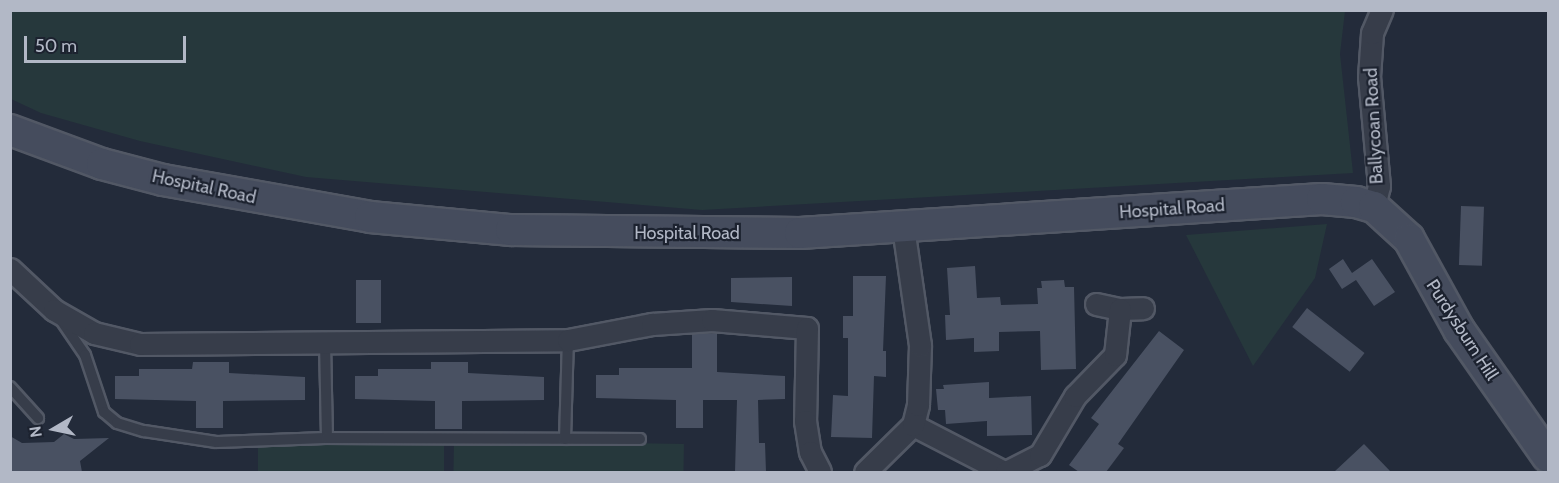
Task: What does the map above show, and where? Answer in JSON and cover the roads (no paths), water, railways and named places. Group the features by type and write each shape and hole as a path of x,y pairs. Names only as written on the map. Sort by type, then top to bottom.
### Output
{"main road":[{"name":"Hospital Road","path":"11,131 102,164 163,180 370,217 510,230 649,234 800,233 1322,199 1374,207"},
{"name":"Purdysburn Hill","path":"1374,207 1409,239 1459,330 1548,457"}],"street":[{"name":"Ballycoan Road","path":"1374,207 1379,186 1369,77 1372,33 1382,10"},
{"path":"865,472 913,425 918,405 920,345 903,227"},
{"path":"10,269 54,310 94,333 140,344 568,340 675,321 712,320 807,328 805,421 810,452 820,472"},
{"path":"1096,303 1120,309 1143,308"},
{"path":"913,425 1005,472 1040,455 1075,396 1115,355 1120,309"}],"lane":[{"path":"54,310 85,355 104,412 117,423 144,431 216,442 327,438 640,439"},
{"path":"565,439 568,340"},
{"path":"325,342 327,438"},
{"path":"10,387 38,418"}]}
